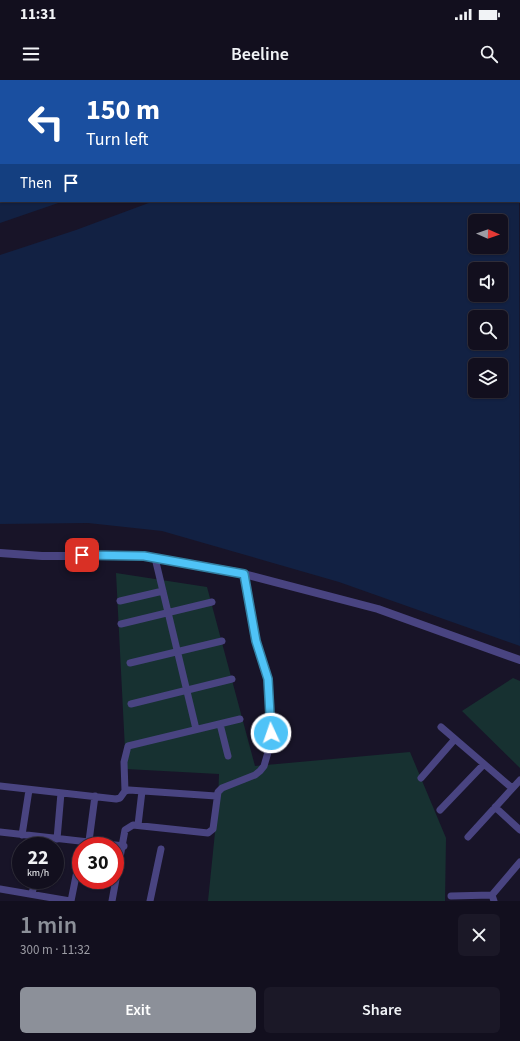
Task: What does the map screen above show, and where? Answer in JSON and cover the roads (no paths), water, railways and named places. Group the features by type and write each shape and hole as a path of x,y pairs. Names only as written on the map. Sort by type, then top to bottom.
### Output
{"street":[{"path":"0,553 42,556 144,556 244,574 378,609 520,660"},
{"path":"156,558 196,730"},
{"path":"124,846 125,830 129,826 138,825 208,833 213,829 216,796 222,788 255,775 264,766 271,742 268,679 256,641 244,574"},
{"path":"120,601 163,591"},
{"path":"121,624 212,602"},
{"path":"130,663 222,641"},
{"path":"130,704 232,679"},
{"path":"0,786 120,798 125,791 124,762 128,746 240,719"},
{"path":"220,724 228,756"},
{"path":"441,727 512,788"},
{"path":"421,778 455,739"},
{"path":"440,810 484,764"},
{"path":"468,837 520,780"},
{"path":"22,835 29,790"},
{"path":"125,791 216,796"},
{"path":"138,825 142,791"},
{"path":"56,837 61,793"},
{"path":"86,837 95,796"},
{"path":"495,807 520,830"},
{"path":"0,832 37,837"},
{"path":"150,901 161,849"},
{"path":"451,896 493,898 520,862"},
{"path":"0,889 71,901 73,889"},
{"path":"32,894 33,889"},
{"path":"112,901 115,889"}],"water":[{"path":"0,202 61,202 0,223"},
{"path":"151,202 519,202 520,646 339,582 162,531 88,523 0,524 0,255 76,230"}]}
